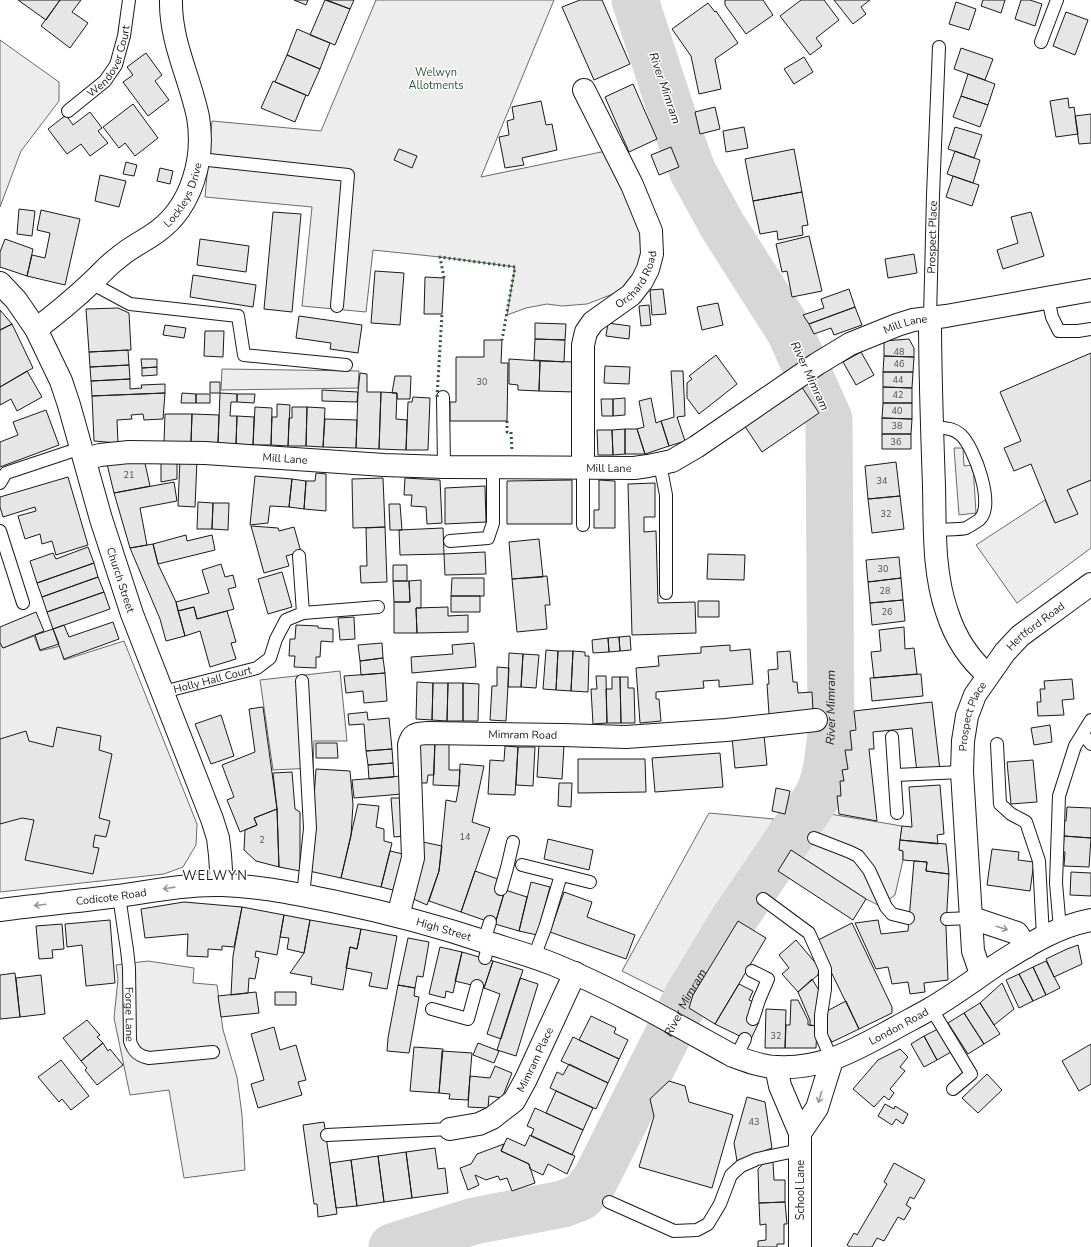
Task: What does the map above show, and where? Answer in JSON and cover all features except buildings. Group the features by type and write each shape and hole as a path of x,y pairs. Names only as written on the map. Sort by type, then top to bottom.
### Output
{"street":[{"name":"Lockleys Drive","path":"36,329 53,317 118,257 158,231 172,218 185,201 193,181 199,159 200,134 198,116 191,89 173,31 171,0"},
{"name":"Orchard Road","path":"583,468 583,345 586,332 592,322 631,295 642,281 648,269 652,254 651,231 632,185 584,90"},
{"name":"Church Street","path":"0,283 16,300 36,329 61,381 101,519 132,614 212,819 218,838 222,885"},
{"name":"Mill Lane","path":"83,454 100,456 129,452 205,453 384,465 444,467 634,468 660,464 672,461 696,447 794,379 850,344 884,330 913,320 1091,290"},
{"name":"Prospect Place","path":"930,318 935,530 938,580 946,612 958,640 975,664 988,675 974,695 967,716 963,741 962,772 973,951 982,974"},
{"name":"Hertford Road","path":"988,675 1005,652 1020,636 1091,584"},
{"name":"Mimram Road","path":"398,916 413,858 408,745 411,738 416,734 626,737 726,730 816,720"},
{"name":"High Street","path":"222,885 263,888 363,907 487,941 575,973 694,1034"},
{"name":"Codicote Road","path":"0,910 119,896 175,887 222,885"},
{"path":"972,918 1017,933 1043,938"},
{"name":"London Road","path":"694,1034 741,1048 747,1061 776,1067 804,1066 832,1060 871,1041 931,1008 982,974 1043,938 1079,922 1091,920"},
{"name":"Mimram Place","path":"450,1129 479,1124 492,1118 514,1101 526,1080 575,973"},
{"path":"800,1141 817,1108 832,1060"},
{"name":"School Lane","path":"776,1067 780,1086 800,1141 800,1247"}],"lane":[{"name":"Wendover Court","path":"68,111 105,81 116,65 124,36 129,0"},
{"path":"1041,42 1057,0"},
{"name":"Prospect Place","path":"930,318 939,47"},
{"path":"199,159 348,175 338,306"},
{"path":"91,283 130,304 238,316 244,355 346,365"},
{"path":"1048,298 1052,317 1059,331 1091,329"},
{"path":"443,397 444,467"},
{"path":"932,427 952,428 961,435 969,445 982,479 985,495 985,508 980,519 966,528 935,530"},
{"path":"0,483 6,474 83,454"},
{"path":"660,464 666,495 666,593"},
{"path":"450,541 488,538 493,523 493,467"},
{"path":"583,468 583,525"},
{"path":"0,531 23,603"},
{"path":"299,556 303,613"},
{"name":"Holly Hall Court","path":"163,692 257,668 270,658 276,639 286,620 303,613 378,607"},
{"path":"302,681 310,828 303,896"},
{"path":"1043,938 1056,883 1060,796 1075,746 1091,720"},
{"path":"1083,734 1091,744"},
{"path":"892,737 897,814"},
{"path":"997,744 1000,804 1011,814 1026,822 1039,861 1043,938"},
{"path":"895,776 962,772"},
{"path":"814,838 858,856 869,870 886,906 892,914 908,918"},
{"path":"501,889 512,842"},
{"path":"522,866 590,882"},
{"path":"534,957 545,928 561,875"},
{"name":"Forge Lane","path":"119,896 129,968 130,1041 132,1048 136,1054 149,1058 213,1052"},
{"path":"763,899 808,933 825,969 825,990 821,1015 821,1035 832,1060"},
{"path":"947,919 972,918"},
{"path":"752,971 768,979 753,1019"},
{"path":"432,1009 468,1018 477,986"},
{"path":"931,1008 971,1074 953,1089"},
{"path":"327,1135 450,1129"},
{"path":"609,1202 674,1231 697,1230 708,1224 720,1204 731,1176 741,1166 800,1141"}],"shaded area":[{"name":"Welwyn Allotments","path":"376,0 554,0 481,177 606,151 636,207 644,250 639,269 627,285 613,294 587,304 562,306 547,304 526,308 507,315 515,267 373,250 366,312 302,306 312,207 205,197 212,121 321,131"},
{"path":"0,40 59,82 59,101 21,151 0,207"},
{"path":"222,369 359,371 358,388 221,390"},
{"path":"954,448 963,448 964,466 973,465 976,513 959,515"},
{"path":"1091,480 1091,548 1017,603 976,545 1045,500 1055,523 1077,513 1067,490"},
{"path":"34,636 40,651 60,646 64,660 124,641 197,824 196,845 183,867 164,874 0,892 0,643 3,648"},
{"path":"340,671 347,741 314,741 313,768 273,770 260,680"},
{"path":"818,812 902,826 899,850 903,851 903,860 895,895 880,906 866,899 791,850"},
{"path":"709,813 774,819 668,994 622,971"},
{"path":"148,961 194,968 193,983 217,985 223,1030 237,1077 242,1115 245,1170 184,1178 169,1090 130,1095 114,1018 118,979 116,965"}],"waterway":[{"name":"River Mimram","path":"392,1247 474,1221 563,1204 581,1197 594,1182 687,997 734,919 817,797 827,767 831,735 829,419 790,332 722,225 693,172 677,129 635,0"}],"hedge":[{"path":"444,278 440,257 515,267 502,340"},
{"path":"437,397 442,314"},
{"path":"507,421 507,432 511,432 512,452"}],"district":[{"name":"WELWYN","path":"215,876"}]}
